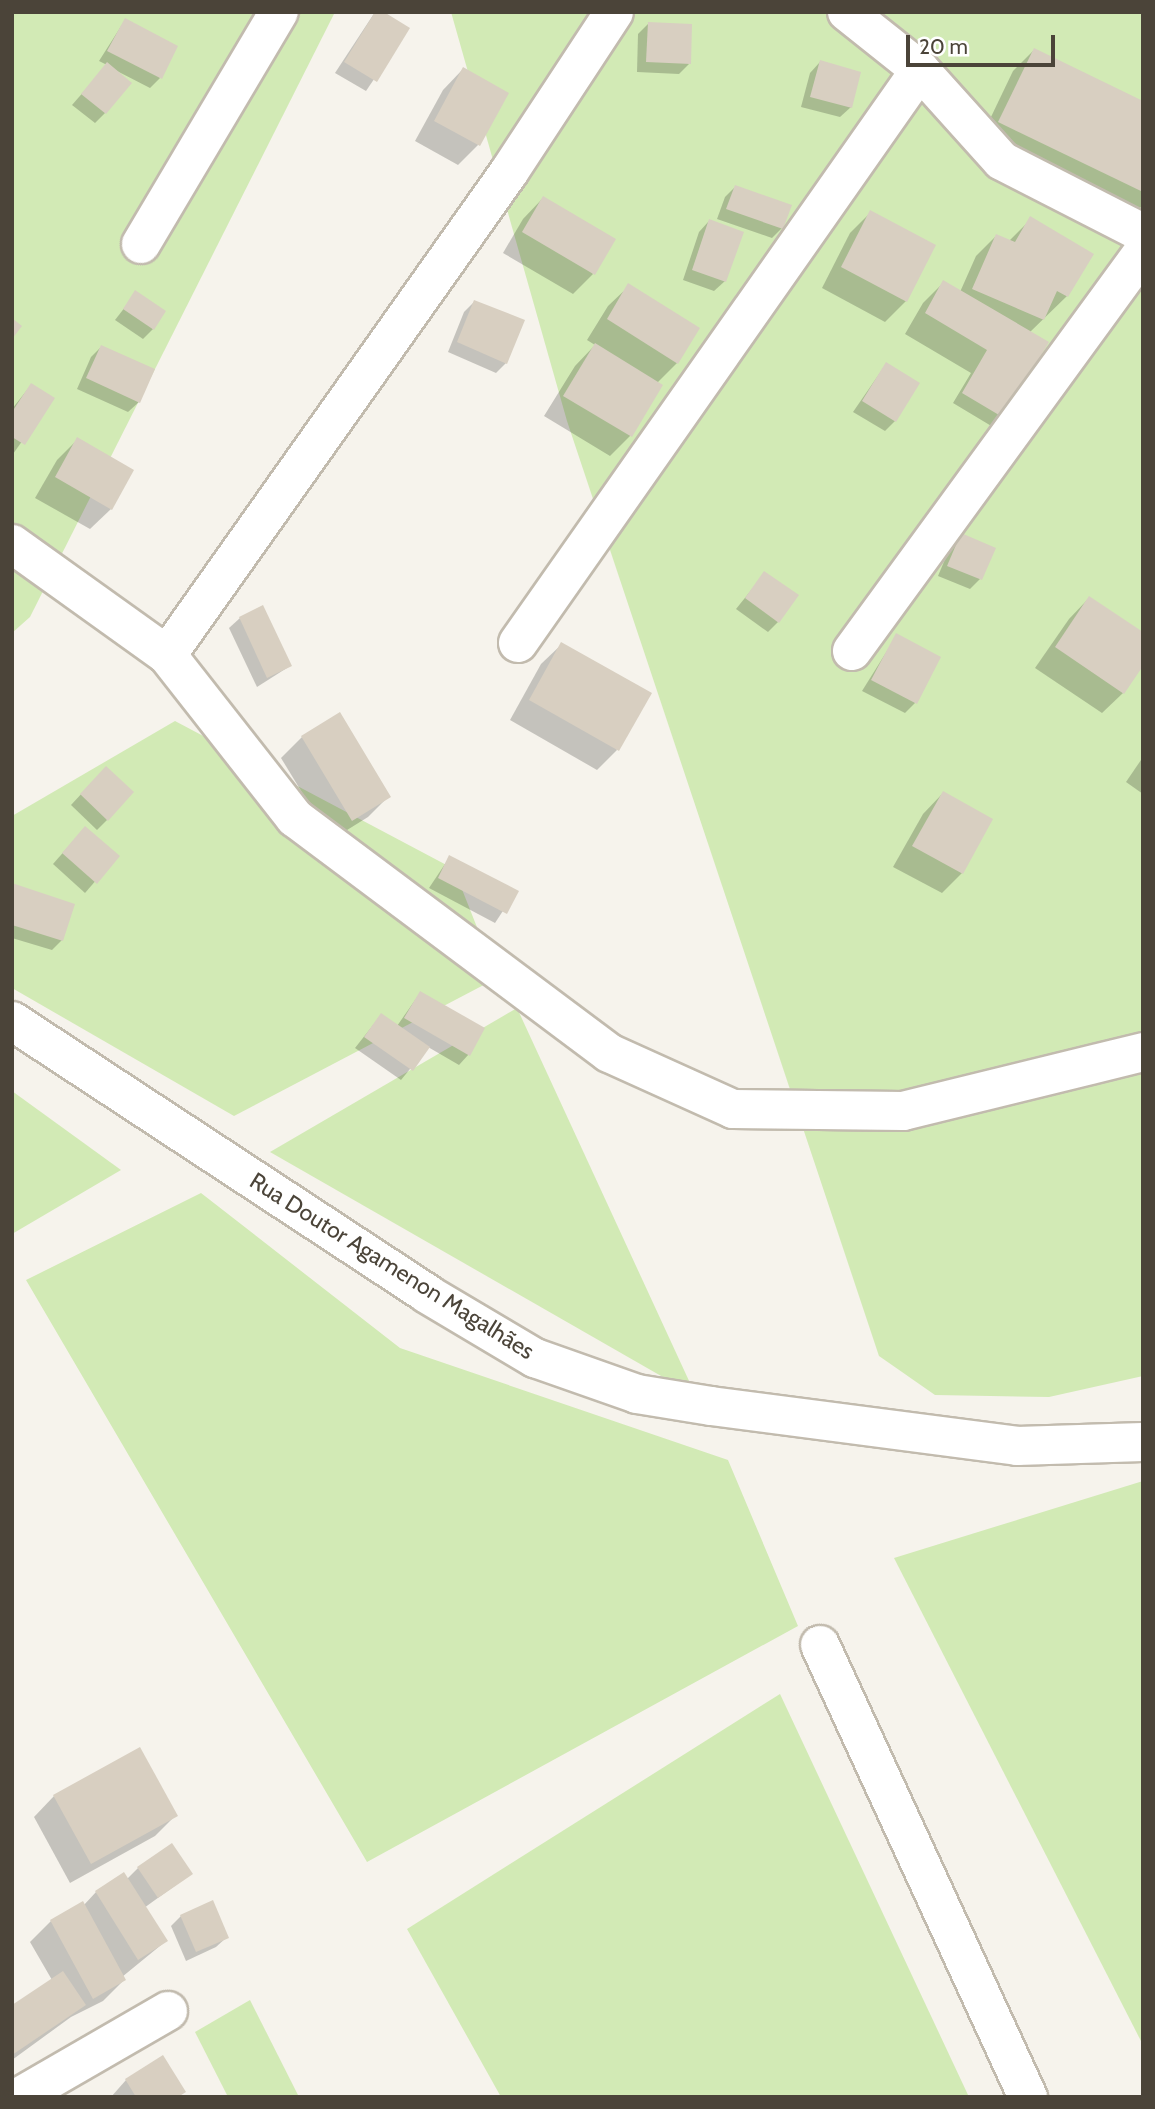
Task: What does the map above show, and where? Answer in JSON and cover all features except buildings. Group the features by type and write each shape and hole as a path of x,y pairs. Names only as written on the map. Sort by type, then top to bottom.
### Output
{"street":[{"path":"141,244 279,12"},
{"path":"167,655 509,172 614,12"},
{"path":"847,12 920,70 1002,160 1143,233"},
{"path":"518,643 920,70"},
{"path":"852,651 1143,252"},
{"path":"12,544 167,655 296,818 609,1053 733,1109 903,1111 1143,1052"},
{"name":"Rua Doutor Agamenon Magalhães","path":"12,1021 427,1294 535,1358 637,1394 711,1406 1017,1446 1143,1442"},
{"path":"820,1645 1028,2097"},
{"path":"19,2097 168,2011"}],"green space":[{"path":"12,12 335,12 30,617 12,633"},
{"path":"451,12 1143,12 1143,1376 1049,1397 935,1395 879,1356 567,421"},
{"path":"175,721 454,869 497,978 234,1116 12,988 12,816"},
{"path":"517,1008 696,1396 270,1152"},
{"path":"12,1091 121,1170 12,1234"},
{"path":"201,1193 400,1348 728,1460 798,1626 367,1862 26,1280"},
{"path":"1143,1481 1143,2045 894,1558"},
{"path":"780,1694 969,2097 501,2097 407,1929"},
{"path":"250,2000 299,2097 228,2097 195,2032"}]}
